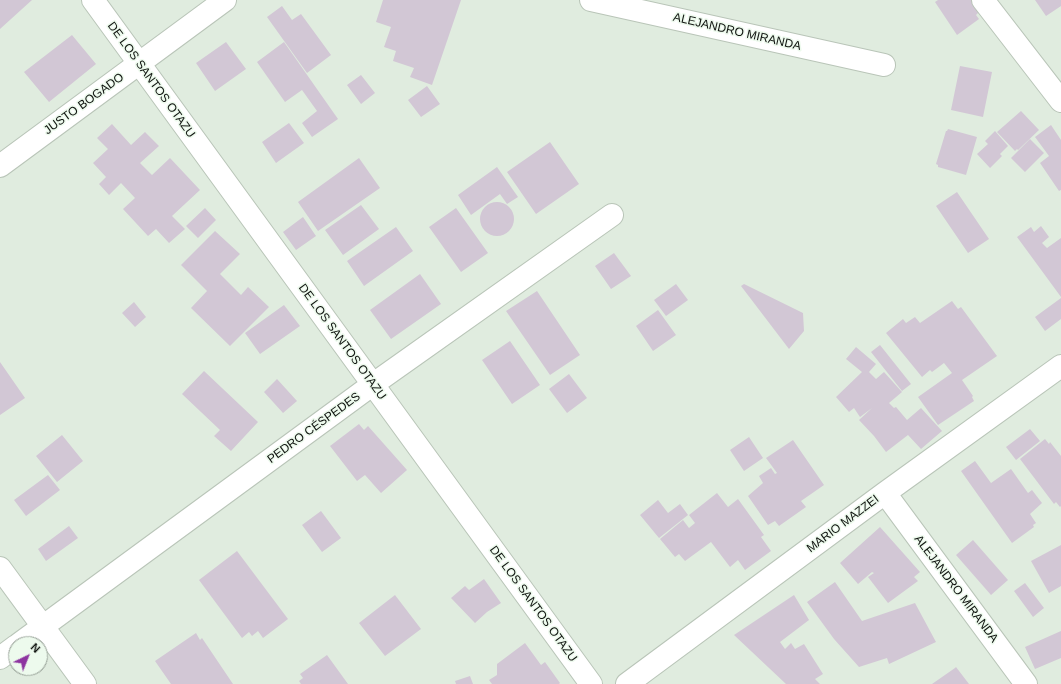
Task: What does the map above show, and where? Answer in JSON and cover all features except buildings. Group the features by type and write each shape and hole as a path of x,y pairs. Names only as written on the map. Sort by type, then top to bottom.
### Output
{"street":[{"name":"DE LOS SANTOS OTAZU","path":"92,0 140,63 372,385 591,684"},
{"name":"JUSTO BOGADO","path":"0,166 225,0"},
{"name":"ALEJANDRO MIRANDA","path":"591,0 884,65"},
{"path":"983,0 1061,101"},
{"name":"PEDRO CÉSPEDES","path":"30,636 372,385 612,215"},
{"name":"MARIO MAZZEI","path":"627,684 885,493 1061,366"},
{"name":"ALEJANDRO MIRANDA","path":"885,493 1026,684"},
{"path":"0,568 44,626 85,684"}]}
